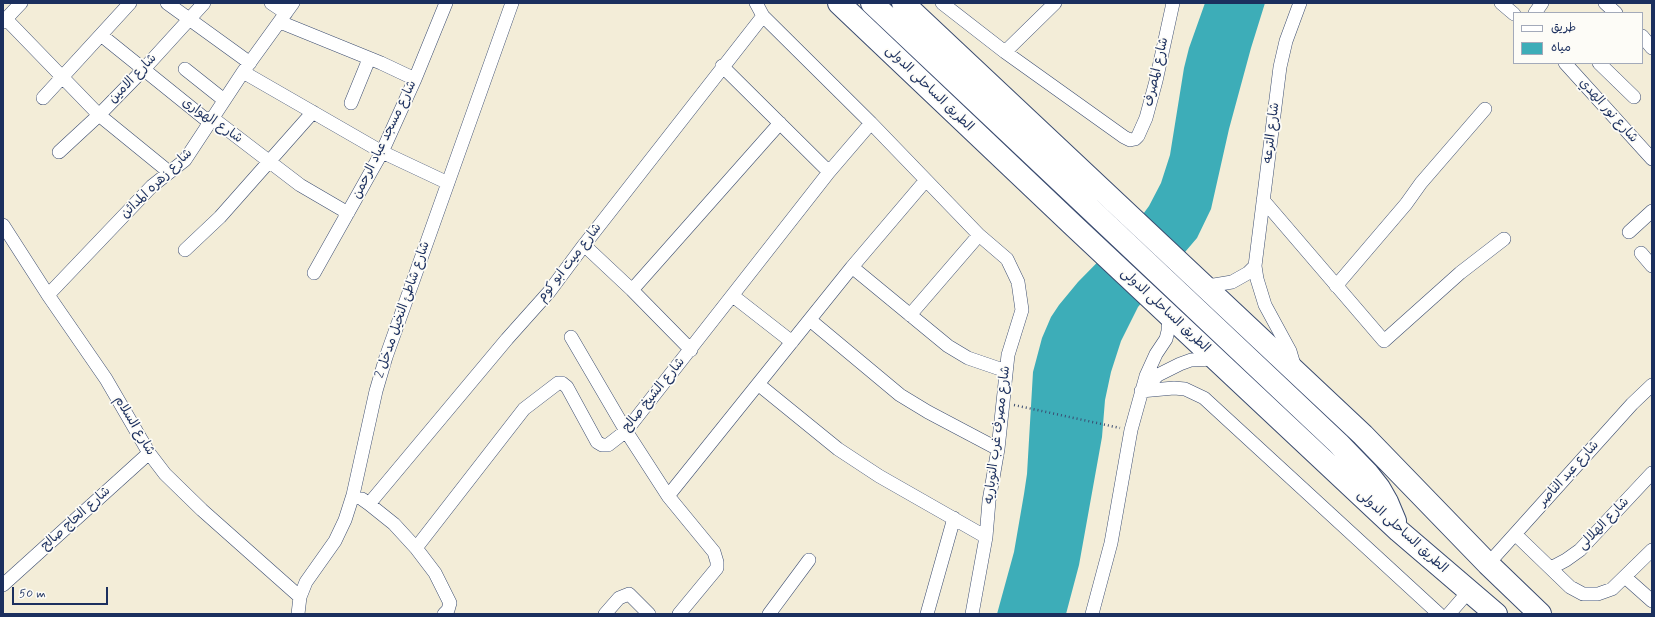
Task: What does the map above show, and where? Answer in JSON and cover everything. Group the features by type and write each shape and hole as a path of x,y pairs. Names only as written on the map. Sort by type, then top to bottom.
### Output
{"highway":[{"name":"الطريق الساحلى الدولى","path":"839,3 1075,227 1400,531 1496,614"},
{"path":"872,3 1091,208 1338,443 1368,474 1388,502 1400,531"},
{"path":"903,3 1363,435 1488,564 1540,614"}],"street":[{"path":"21,3 5,21 99,115 169,172"},
{"path":"43,98 130,3"},
{"path":"167,3 247,68 313,112 382,152 448,183"},
{"name":"شارع الامين","path":"58,152 99,115 143,70 204,3"},
{"path":"271,3 286,13 369,59 415,79"},
{"name":"شارع مسجد عباد الرحمن","path":"314,272 382,152 415,79 446,3"},
{"name":"شارع شاطئ النخيل مدخل 2","path":"298,614 300,597 306,582 336,541 345,520 353,494 376,391 386,357 512,3"},
{"path":"756,3 763,16 871,123 979,235 910,315"},
{"path":"942,3 1005,52 1055,3"},
{"name":"شارع المصرف","path":"1005,52 1124,137 1130,140 1135,139 1138,136 1146,118 1156,81 1173,3"},
{"name":"شارع الترعه","path":"1296,371 1290,351 1265,305 1255,266 1280,67 1288,34 1300,3"},
{"path":"1501,3 1513,13"},
{"path":"1536,12 1542,3"},
{"name":"شارع زهره المدائن","path":"48,295 152,186 185,160 192,152 224,100 286,13"},
{"name":"شارع ميت ابو كوم","path":"369,504 507,339 549,292 722,66 763,16"},
{"name":"شارع الهوارى","path":"100,35 204,118 215,120 300,184 348,213"},
{"path":"1643,37 1652,48"},
{"path":"351,102 369,59"},
{"name":"شارع نور الهدي","path":"1566,64 1652,159"},
{"path":"1600,64 1634,97"},
{"path":"722,66 829,172"},
{"path":"185,69 224,100"},
{"path":"1336,286 1406,204 1421,183 1485,109"},
{"path":"185,250 220,217 313,112"},
{"path":"632,290 780,123"},
{"name":"شارع الشيخ صالح","path":"416,548 524,409 558,383 562,383 567,387 597,442 602,445 608,444 626,431 829,172 871,123"},
{"path":"668,496 852,267 926,180"},
{"path":"1263,200 1385,341 1460,273 1504,239"},
{"path":"1629,232 1652,211"},
{"name":"شارع السلام","path":"3,225 48,295 106,379 149,453 180,490 300,597"},
{"name":"شارع مصرف غرب النوباريه","path":"972,614 986,537 989,501 998,449 1008,355 1022,310 1018,282 1008,260 979,235"},
{"path":"584,245 632,290 691,350"},
{"path":"1641,253 1652,266"},
{"path":"1204,285 1219,285 1232,282 1248,273 1255,266"},
{"path":"852,267 948,346 968,358 1006,371"},
{"path":"733,296 792,342"},
{"path":"1092,614 1109,549 1130,430 1150,365 1166,340 1169,314"},
{"path":"810,320 900,395 928,412 998,449"},
{"path":"571,337 626,431 668,496 714,552 717,568 679,614"},
{"path":"1141,391 1158,375 1180,364 1192,360 1216,359"},
{"path":"758,384 838,449 879,476 986,537"},
{"path":"1141,391 1174,388 1185,389 1204,398 1439,614"},
{"name":"شارع عبد الناصر","path":"1488,564 1650,391"},
{"name":"شارع الحاج صالح","path":"3,585 149,453"},
{"name":"شارع الهلالى","path":"1551,568 1566,560 1588,542 1652,473"},
{"path":"353,494 369,504 394,524 416,548 435,573 449,600 450,607 444,614"},
{"path":"927,614 954,518"},
{"path":"1515,534 1570,587 1583,594 1598,594 1612,589 1652,550"},
{"path":"769,614 809,560"},
{"path":"1625,577 1652,600"},
{"path":"1449,614 1469,591"},
{"path":"605,614 619,598 626,594 629,594 649,614"}],"path":[{"path":"1025,407 1118,428"}],"water":[{"path":"1205,3 1265,3 1229,129 1211,209 1197,238 1138,307 1121,341 1111,372 1105,400 1102,437 1079,565 1066,614 997,614 1014,552 1024,494 1027,474 1033,372 1042,338 1051,317 1059,305 1078,282 1138,221 1149,206 1161,183 1170,155 1184,68 1189,48"}]}
